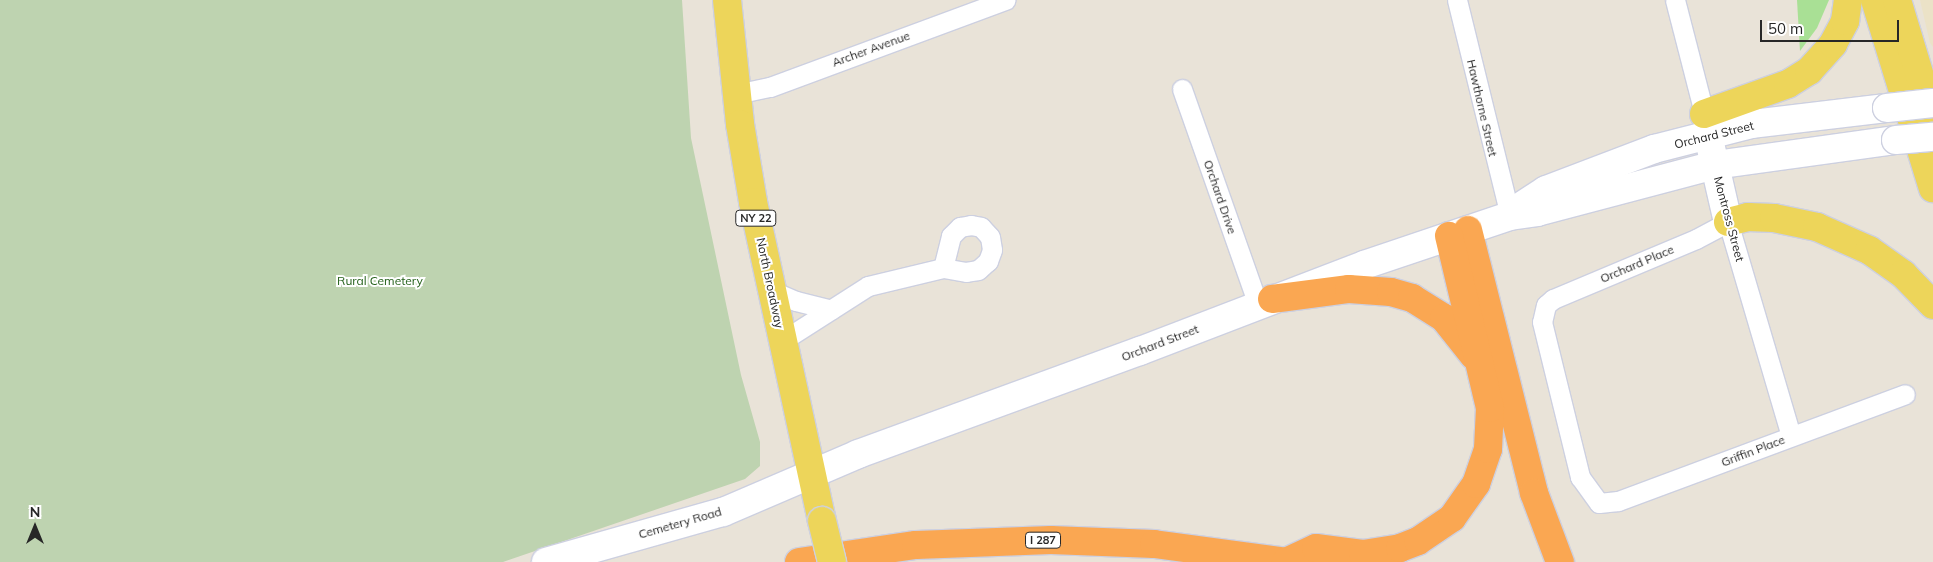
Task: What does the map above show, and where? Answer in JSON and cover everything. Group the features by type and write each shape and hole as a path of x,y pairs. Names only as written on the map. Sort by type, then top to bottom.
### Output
{"highway":[{"path":"1287,562 1316,548 1363,554 1400,548 1437,530 1452,518 1476,484 1488,449 1491,429 1486,388 1459,233"},
{"path":"1459,233 1534,493 1560,562"},
{"path":"1265,302 1369,288 1412,298 1444,318 1459,333 1471,350 1486,388"},
{"name":"I 287","path":"799,562 924,544 1051,540 1154,544 1287,562"}],"main road":[{"name":"North Broadway","path":"727,0 736,94 770,290 832,562"},
{"path":"1707,124 1788,84 1809,71 1833,44 1845,21 1848,0"},
{"path":"1875,0 1933,188"},
{"path":"1897,0 1933,119"},
{"path":"1728,222 1748,217 1774,218 1817,227 1876,255 1903,274 1933,305"}],"street":[{"name":"Archer Avenue","path":"736,94 770,87 1005,0"},
{"name":"Hawthorne Street","path":"1457,0 1510,216"},
{"name":"Montross Street","path":"1675,0 1707,124 1728,222 1791,436"},
{"name":"Orchard Drive","path":"1182,89 1265,302"},
{"name":"Orchard Street","path":"1510,216 1530,198 1707,124 1752,124 1933,103"},
{"name":"Orchard Street","path":"811,474 1265,302 1510,216 1537,212 1715,166 1896,140 1933,137"},
{"name":"Orchard Place","path":"1599,503 1580,477 1542,322 1546,305 1553,299 1696,239 1728,222"},
{"path":"782,340 868,286 943,268"},
{"path":"770,290 796,301 831,310"},
{"name":"Griffin Place","path":"1599,503 1618,501 1905,394"},
{"name":"Cemetery Road","path":"546,562 723,512 811,474"}],"shaded area":[{"path":"1920,0 1933,0 1933,47 1930,43"}],"green space":[{"name":"Rural Cemetery","path":"0,0 682,0 691,138 741,375 760,442 760,466 745,479 503,562 0,562"},
{"path":"1797,0 1829,0 1817,28 1800,51"}]}
